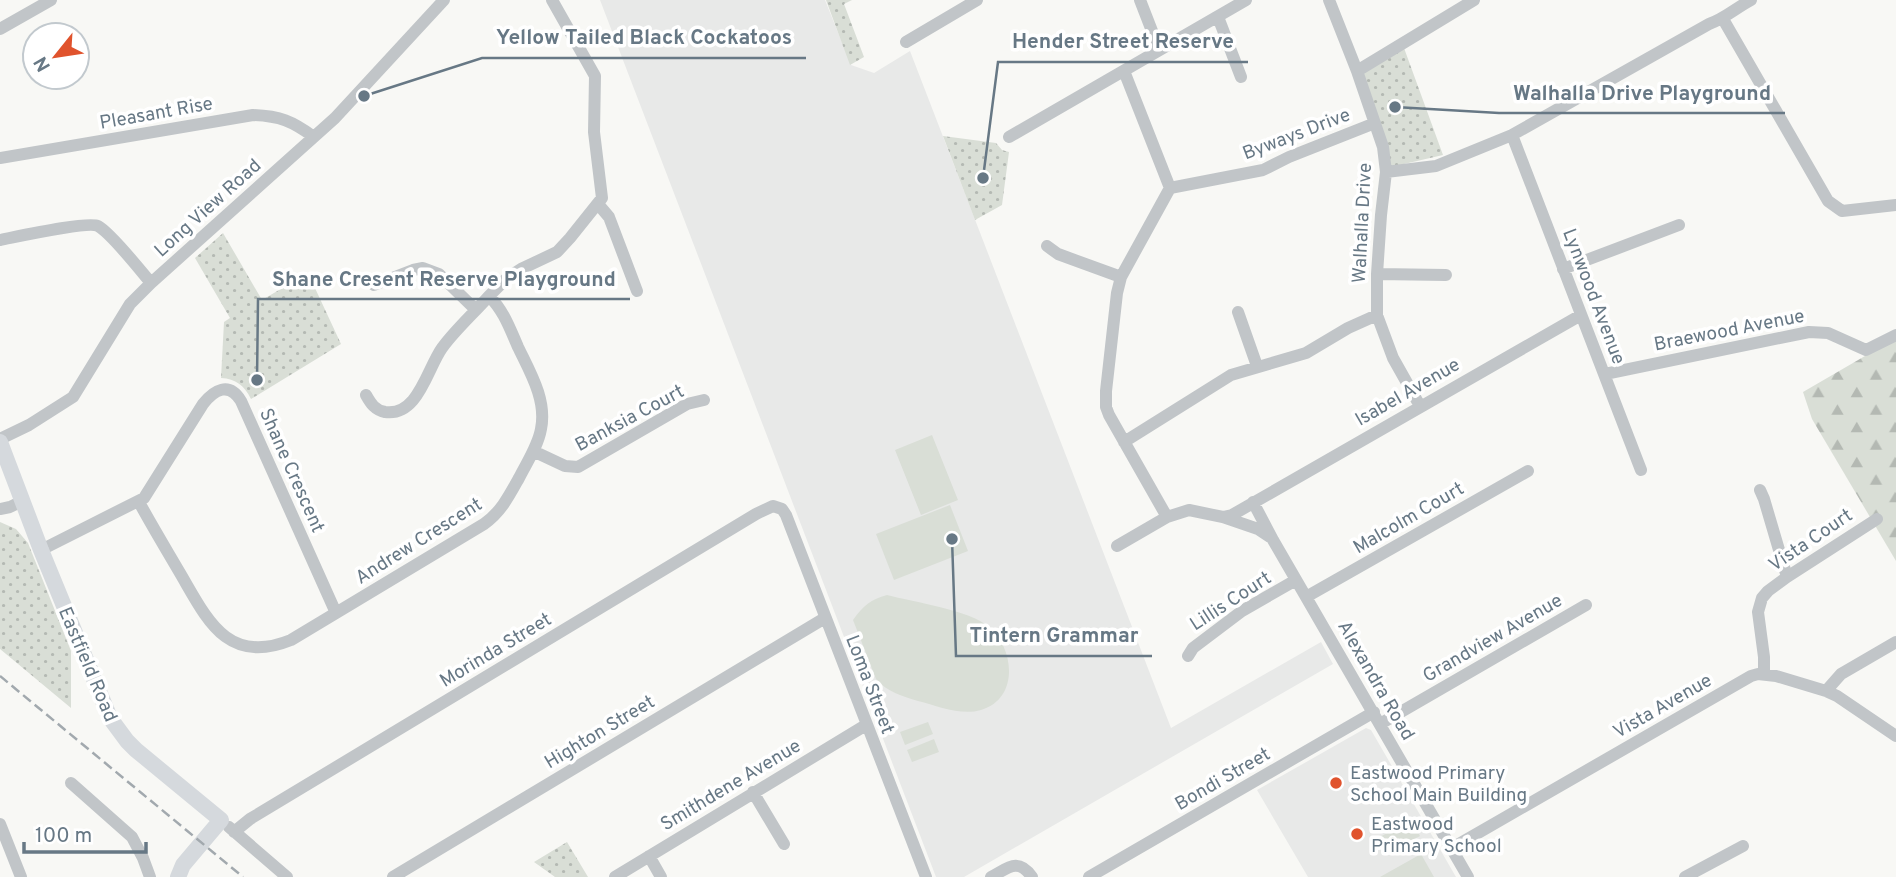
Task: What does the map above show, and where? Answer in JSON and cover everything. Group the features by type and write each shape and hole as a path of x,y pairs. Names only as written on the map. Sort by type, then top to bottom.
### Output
{"main road":[{"name":"Eastfield Road","path":"0,440 41,550 102,701 114,724 136,750 221,820"},
{"path":"177,877 183,865 221,820"}],"street":[{"path":"0,29 51,0"},
{"name":"Long View Road","path":"0,440 73,397 130,304 335,118 444,0"},
{"path":"366,396 372,406 390,413 398,412 412,404 443,347 476,310 507,278 557,252 598,204 603,194 594,132 596,76 552,0"},
{"path":"906,42 977,0"},
{"path":"1140,0 1159,50"},
{"path":"1009,137 1246,0"},
{"name":"Walhalla Drive","path":"1329,0 1383,147 1386,172 1377,274 1377,315 1393,358 1420,406"},
{"path":"1386,172 1436,166 1512,135 1709,24 1723,19 1751,0"},
{"path":"1357,71 1467,2"},
{"path":"1218,17 1241,77"},
{"path":"1723,19 1828,201 1842,211 1896,205"},
{"path":"1124,71 1170,188 1122,277 1117,293 1106,398 1109,415 1167,517"},
{"name":"Pleasant Rise","path":"0,158 253,115 281,118 295,123 314,138"},
{"name":"Byways Drive","path":"1170,188 1263,170 1375,123"},
{"name":"Lynwood Avenue","path":"1512,135 1641,470"},
{"path":"598,204 609,217 637,291"},
{"path":"0,240 82,225 97,226 151,283"},
{"path":"1563,269 1679,225"},
{"path":"1047,246 1058,254 1122,277"},
{"path":"374,285 423,268 439,274 476,310"},
{"path":"1377,274 1446,275"},
{"name":"Andrew Crescent","path":"139,502 208,620 216,630 234,642 259,647 281,644 336,612 492,518 505,504 533,451 541,429 540,398 500,307 489,296"},
{"path":"1238,312 1257,366"},
{"path":"1124,442 1231,375 1307,353 1348,328 1377,315"},
{"name":"Isabel Avenue","path":"1253,502 1581,315"},
{"name":"Braewood Avenue","path":"1605,374 1808,331 1828,333 1866,350 1896,335"},
{"name":"Shane Crescent","path":"41,550 145,498 209,397 217,390 225,389 232,391 241,401 336,612"},
{"name":"Banksia Court","path":"533,451 565,467 578,467 687,404 704,400"},
{"name":"Malcolm Court","path":"1306,597 1528,471"},
{"path":"1760,490 1765,499 1787,577"},
{"path":"0,509 22,501"},
{"path":"1223,517 1232,515 1253,502"},
{"name":"Alexandra Road","path":"1253,502 1468,877"},
{"name":"Morinda Street","path":"234,832 261,812 756,514 770,506 778,507"},
{"name":"Loma Street","path":"778,507 786,515 926,877"},
{"path":"1116,546 1167,517 1189,510 1223,517 1263,531 1273,540"},
{"name":"Vista Court","path":"1764,674 1758,620 1759,605 1768,592 1877,519"},
{"name":"Lillis Court","path":"1188,656 1193,648 1242,611 1296,580"},
{"name":"Grandview Avenue","path":"1377,718 1586,606"},
{"name":"Highton Street","path":"393,877 825,618"},
{"path":"1826,691 1841,674 1896,642"},
{"path":"1764,674 1837,696 1896,736"},
{"name":"Vista Avenue","path":"1452,848 1751,676 1764,674"},
{"name":"Bondi Street","path":"1089,877 1377,718"},
{"name":"Smithdene Avenue","path":"615,877 866,725"},
{"path":"71,783 132,837 150,877"},
{"path":"753,792 784,844"},
{"path":"221,820 287,877"},
{"path":"0,824 21,877"},
{"path":"1685,877 1743,846"},
{"path":"649,856 661,877"},
{"path":"991,877 1018,865 1026,869 1032,877"}],"shaded area":[{"path":"600,0 825,0 851,65 874,73 910,51 1171,728 1321,642 1333,664 964,877 936,877"},
{"name":"Eastwood Primary School","path":"1366,728 1371,730 1456,877 1308,877 1257,790"}],"green space":[{"path":"826,0 852,0 844,4 864,57 850,65"},
{"path":"1404,48 1443,155 1391,167 1362,73"},
{"path":"943,136 996,143 1002,150 1009,152 1002,205 975,220"},
{"path":"223,233 262,300 308,273 341,344 251,399 239,384 221,378 224,322 230,318 195,258"},
{"path":"1896,338 1896,561 1812,419 1803,392"},
{"path":"932,435 958,500 921,515 895,450"},
{"path":"950,505 968,551 894,580 876,534"},
{"path":"0,522 16,529 28,543 71,651 71,708 0,649"},
{"path":"887,595 955,611 989,627 998,636 1008,660 1007,685 1002,695 981,710 958,711 901,695 880,683 876,679 853,620 868,604"},
{"path":"928,722 933,734 905,745 900,732"},
{"path":"934,739 939,752 912,762 907,750"},
{"path":"1411,820 1420,836 1387,854 1378,838"},
{"path":"567,842 588,877 555,877 534,862"},
{"path":"1421,854 1434,877 1380,877"}],"railway":[{"path":"0,676 243,877"}],"place":[{"name":"Yellow Tailed Black Cockatoos","path":"364,96"},
{"name":"Walhalla Drive Playground","path":"1395,107"},
{"name":"Hender Street Reserve","path":"983,178"},
{"name":"Shane Cresent Reserve Playground","path":"257,380"},
{"name":"Tintern Grammar","path":"952,539"},
{"name":"Eastwood Primary School Main Building","path":"1336,783"},
{"name":"Eastwood Primary School","path":"1357,834"}]}
